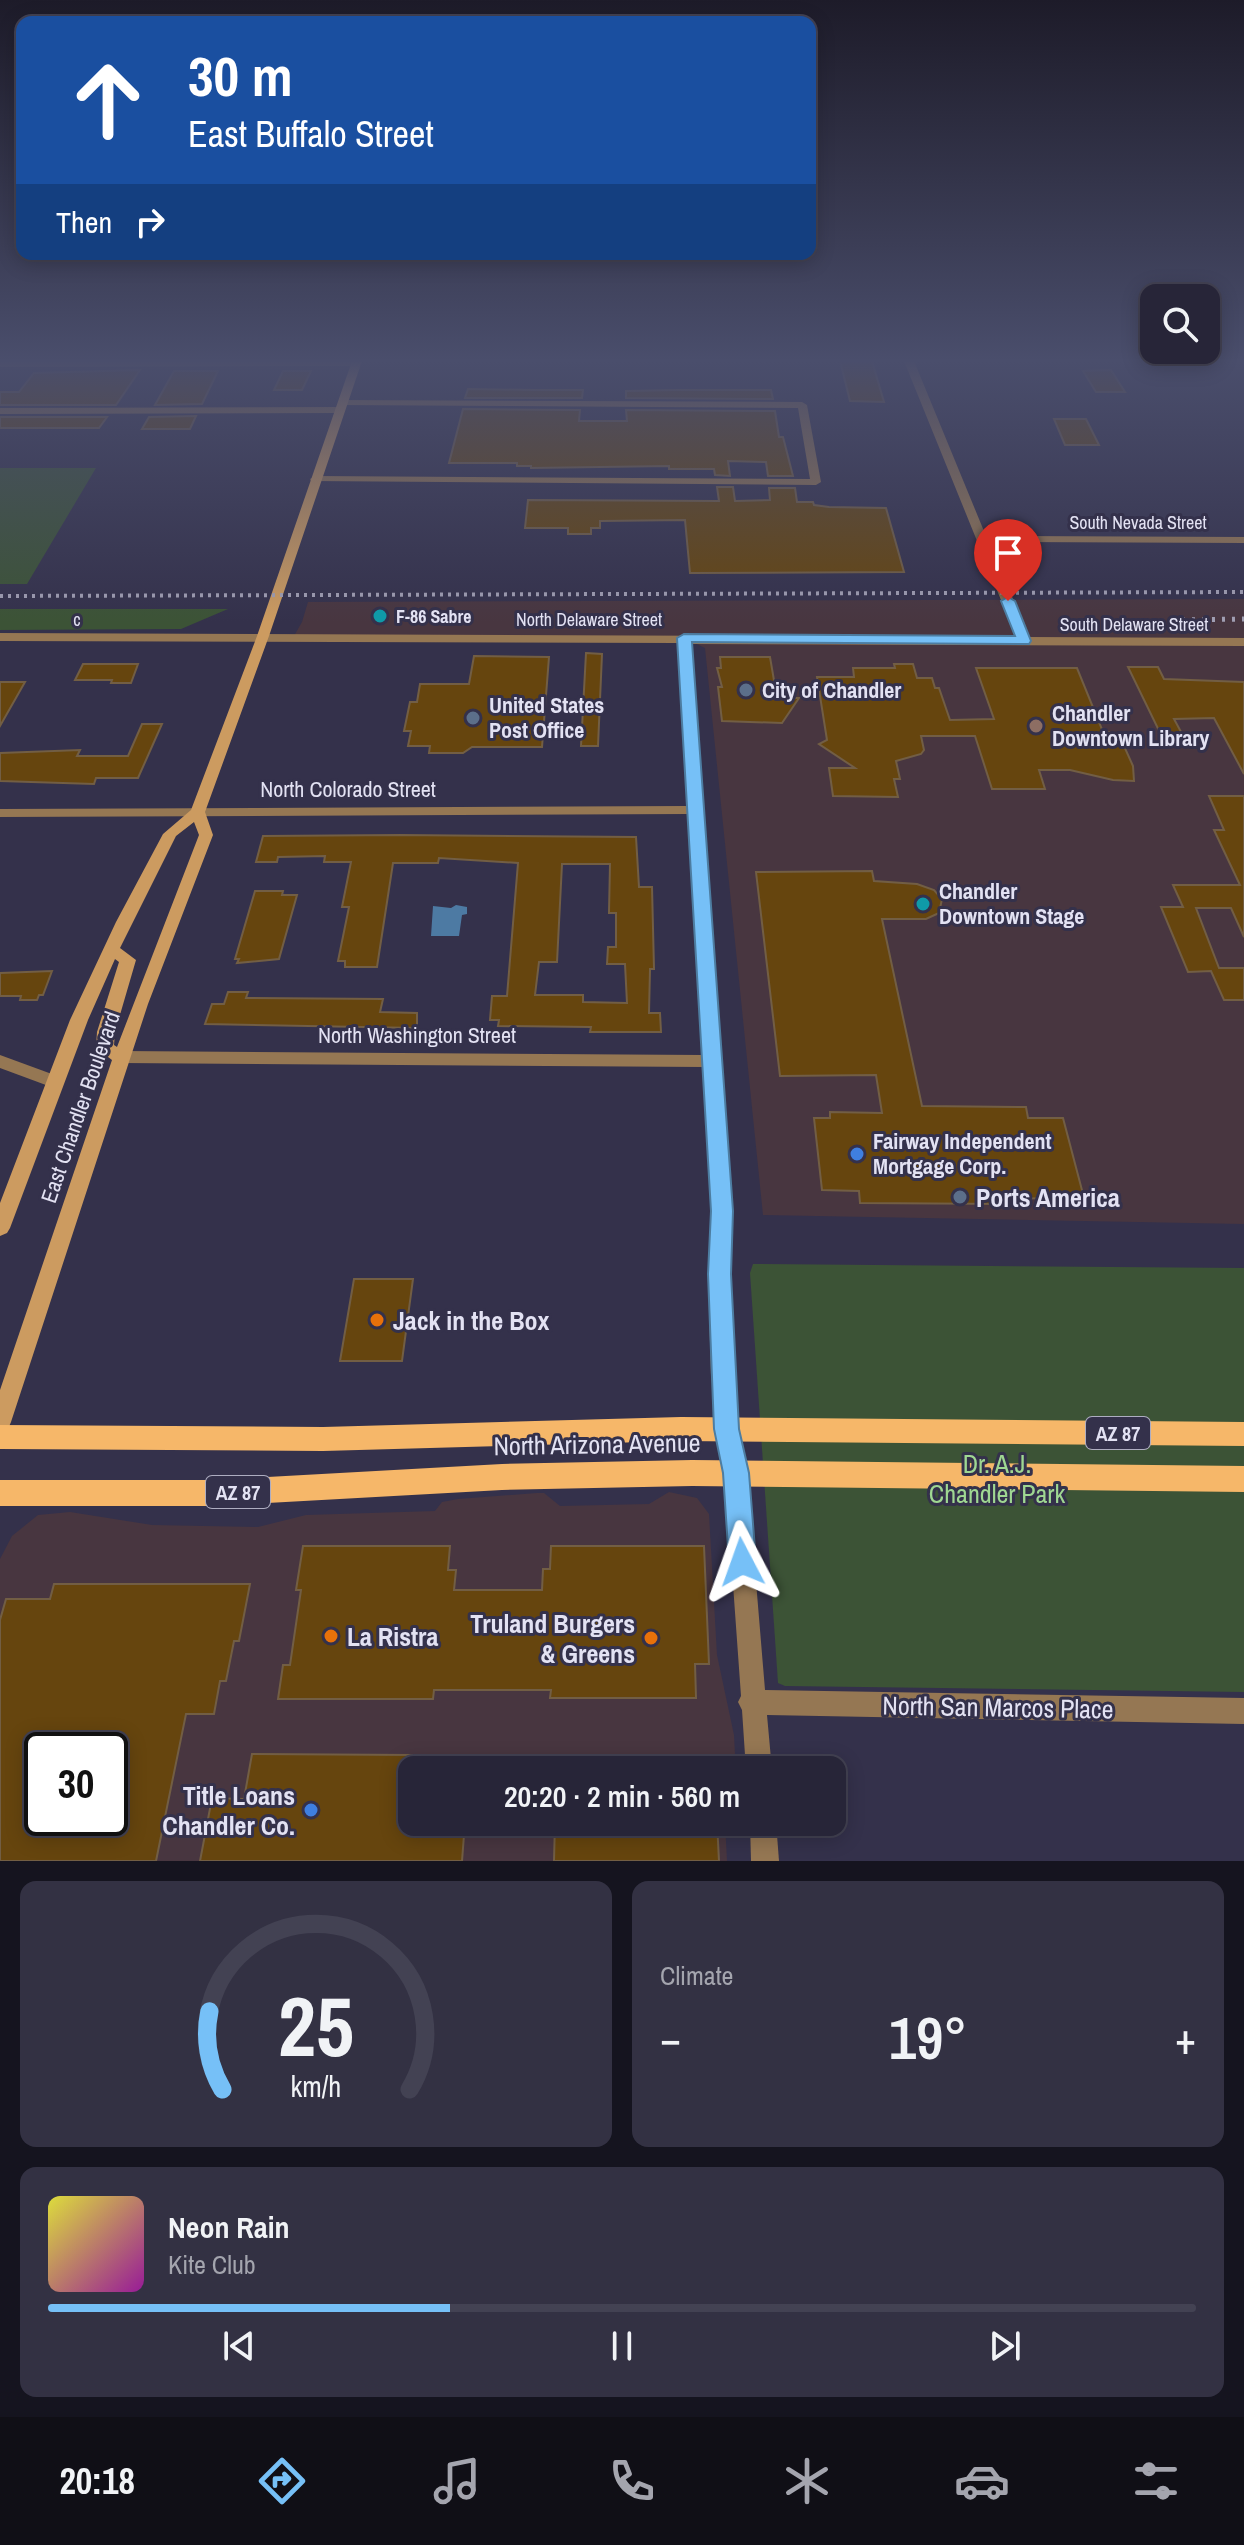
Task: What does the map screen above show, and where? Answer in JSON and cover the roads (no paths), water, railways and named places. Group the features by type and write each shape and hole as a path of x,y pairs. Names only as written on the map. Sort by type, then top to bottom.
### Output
{"main road":[{"name":"East Chandler Boulevard","path":"0,1228 54,1082 111,949 170,834 198,812 263,636 326,448"},
{"name":"East Chandler Boulevard","path":"0,1422 121,1057 206,835 198,812"},
{"path":"111,949 128,960 106,1032 105,1048 121,1057"},
{"name":"North Arizona Avenue","path":"0,1437 323,1439 726,1429 1244,1434"},
{"name":"North Arizona Avenue","path":"0,1493 213,1493 502,1477 736,1473 1244,1479"}],"street":[{"path":"315,479 816,482 810,448"},
{"path":"945,448 1024,641"},
{"name":"South Nevada Street","path":"983,539 1244,540"},
{"name":"North Delaware Street","path":"155,636 1024,641"},
{"name":"c","path":"0,637 155,636"},
{"path":"684,638 722,1211 719,1274 726,1429 736,1473 757,1756"},
{"name":"South Delaware Street","path":"1024,641 1244,642"},
{"name":"North Colorado Street","path":"0,813 695,810"},
{"name":"North Washington Street","path":"121,1057 712,1061"},
{"path":"0,1061 54,1082"},
{"name":"North San Marcos Place","path":"751,1702 1244,1711"},
{"path":"764,1836 765,1861"}],"water":[{"path":"456,905 467,907 467,914 462,915 459,936 431,936 433,906 451,908"}],"railway":[{"path":"0,596 1244,592"},
{"path":"1182,620 1244,619"}],"place":[{"name":"F-86 Sabre","path":"380,616"},
{"name":"City of Chandler","path":"746,690"},
{"name":"United States Post Office","path":"473,718"},
{"name":"Chandler Downtown Library","path":"1036,726"},
{"name":"Chandler Downtown Stage","path":"923,904"},
{"name":"Fairway Independent Mortgage Corp.","path":"857,1154"},
{"name":"Ports America","path":"960,1197"},
{"name":"Jack in the Box","path":"377,1320"},
{"name":"La Ristra","path":"331,1636"},
{"name":"Truland Burgers & Greens","path":"651,1638"},
{"name":"Title Loans Chandler Co.","path":"311,1810"}],"park label":[{"name":"Dr. A.J. Chandler Park","path":"997,1478"}]}
